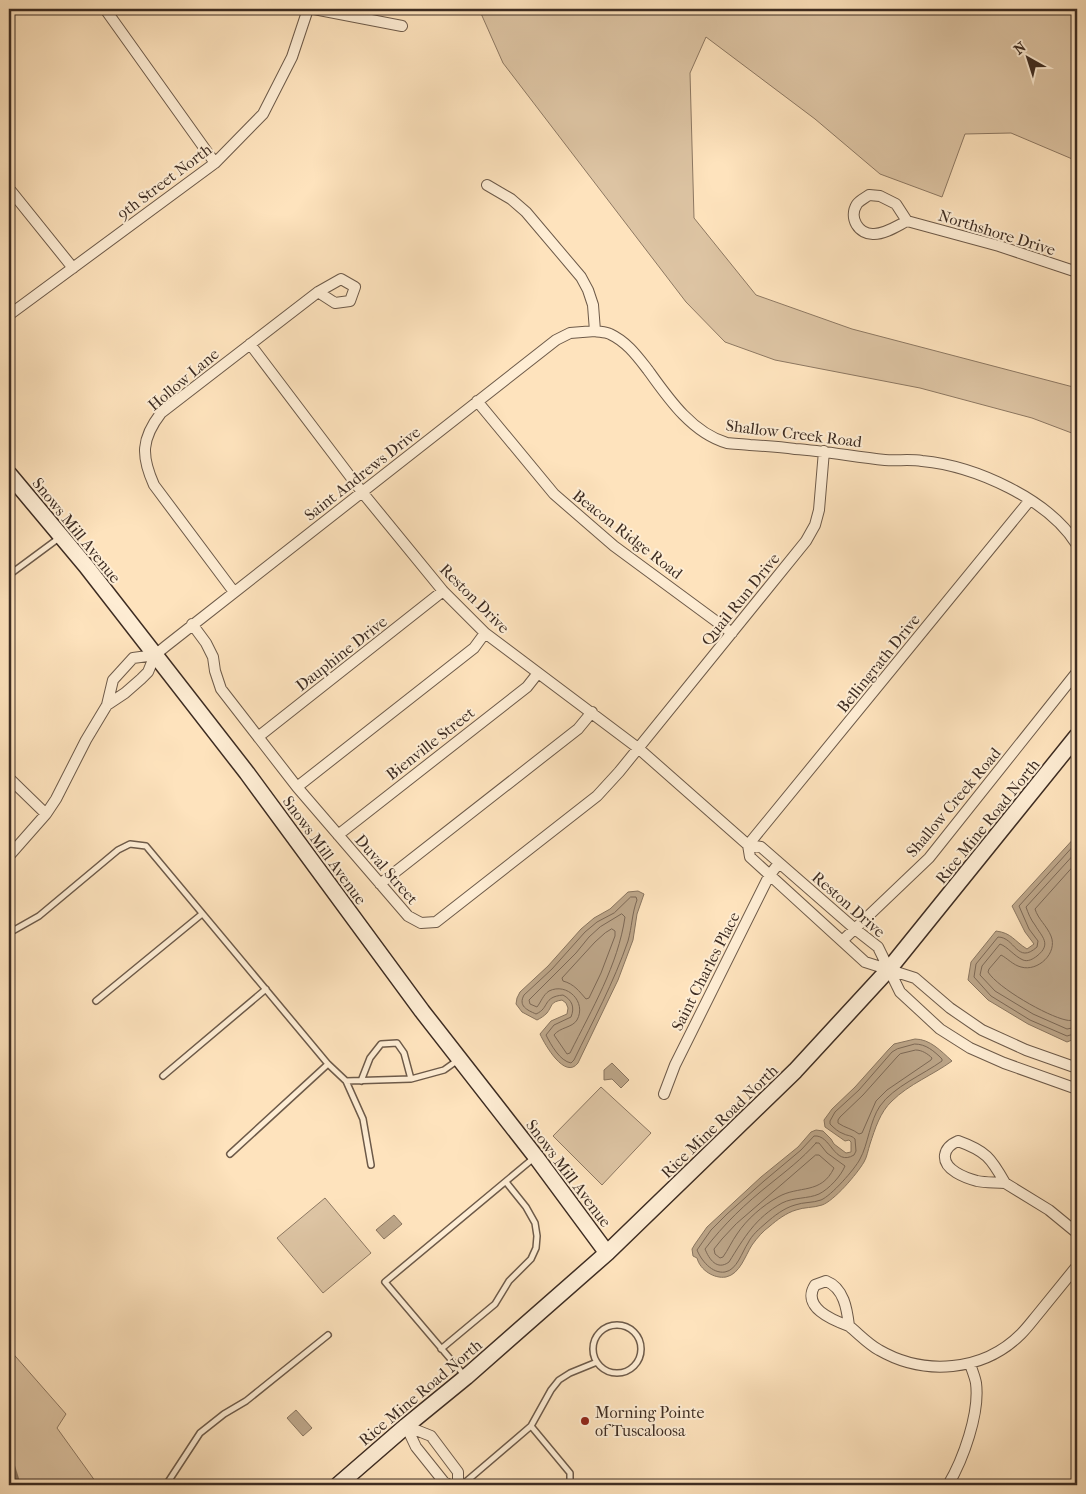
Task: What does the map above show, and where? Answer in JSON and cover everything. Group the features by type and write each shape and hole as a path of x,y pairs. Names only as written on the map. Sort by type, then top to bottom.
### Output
{"main road":[{"name":"Snows Mill Avenue","path":"9,474 61,536 247,773 416,1003 536,1157 607,1253"},
{"name":"Rice Mine Road North","path":"338,1485 466,1377 607,1253 795,1071 888,970 1077,736"}],"street":[{"path":"104,9 215,163"},
{"name":"9th Street North","path":"9,315 215,163 263,114 292,57 308,9"},
{"path":"314,9 402,26"},
{"path":"487,186 511,199 526,212 581,277 593,306 596,331"},
{"path":"11,191 73,268"},
{"path":"869,195 880,196 896,204 907,221 881,234 873,235 863,232 853,216 855,206 860,200 869,195"},
{"name":"Northshore Drive","path":"907,221 999,246 1077,272"},
{"name":"Hollow Lane","path":"234,592 154,485 148,471 145,455 146,440 152,425 161,413 318,292"},
{"name":"Saint Andrews Drive","path":"155,655 192,624 556,340 570,333 596,331"},
{"name":"Shallow Creek Road","path":"596,331 608,333 622,341 679,410 695,426 713,438 728,443 824,451 886,460 922,461 955,466 1000,482 1030,500 1055,519 1071,535 1077,545"},
{"name":"Reston Drive","path":"250,344 362,492 443,591 485,633 638,748 748,845 761,847 878,947 888,970"},
{"name":"Beacon Ridge Road","path":"477,401 554,494 614,546 732,633"},
{"name":"Quail Run Drive","path":"638,748 806,541 815,525 819,510 824,451"},
{"name":"Bellingrath Drive","path":"748,845 1030,500"},
{"name":"Dauphine Drive","path":"258,738 443,591"},
{"name":"Duval Street","path":"192,624 206,643 213,657 221,689 258,738 297,787 408,916 421,923 436,922 597,796 638,748"},
{"path":"297,787 474,648 485,633"},
{"path":"9,856 46,814 56,799 86,740 108,705 113,680 133,658 155,655"},
{"path":"108,705 125,694 142,679 148,672 155,655"},
{"name":"Bienville Street","path":"338,835 527,687 538,672"},
{"name":"Shallow Creek Road","path":"842,941 929,858 1077,672"},
{"path":"380,884 578,729 592,712"},
{"path":"9,778 46,814"},
{"name":"Reston Drive","path":"748,845 750,857 865,962 888,970"},
{"name":"Saint Charles Place","path":"664,1094 675,1065 770,876 780,863"},
{"path":"888,970 915,978 950,1008 982,1030 1026,1050 1077,1068"},
{"path":"888,970 900,992 940,1029 970,1048 1004,1063 1077,1089"},
{"path":"1005,1183 993,1162 973,1147 958,1142 953,1143 948,1148 946,1154 947,1165 956,1172 978,1181 1005,1183 1049,1210 1077,1233"},
{"path":"849,1326 847,1308 836,1288 826,1281 815,1285 811,1299 815,1306 834,1321 849,1326 866,1342 880,1350 901,1360 920,1365 940,1367 970,1364 1005,1348 1021,1335 1077,1266"},
{"path":"948,1485 963,1455 973,1414 976,1383 970,1364"},
{"path":"406,1426 416,1447 444,1482 450,1485"},
{"path":"406,1426 431,1436 458,1472 458,1485"}],"lane":[{"path":"9,575 61,536"},
{"path":"9,933 40,916 118,850 130,844 146,846 328,1064 346,1081 363,1119 371,1164"},
{"path":"96,1001 202,914"},
{"path":"163,1076 266,989"},
{"path":"361,1081 370,1058 381,1044 397,1044 404,1053 411,1078"},
{"path":"346,1081 411,1078 444,1070 460,1059"},
{"path":"230,1154 328,1064"},
{"path":"466,1377 386,1282 536,1157"},
{"path":"441,1348 495,1304 509,1281 531,1260 536,1248 535,1223 526,1207 506,1182"},
{"path":"618,1325 626,1326 638,1336 642,1350 641,1358 631,1370 624,1373 609,1373 602,1369 597,1362 594,1356 594,1341 604,1329 618,1325"},
{"path":"166,1485 200,1433 224,1414 246,1401 328,1335"},
{"path":"462,1485 531,1426 551,1390 559,1380 597,1362"},
{"path":"531,1426 570,1473 570,1485"}],"shaded area":[{"path":"479,9 1077,9 1077,161 1011,133 965,134 942,197 880,174 815,119 706,37 690,73 694,218 756,295 852,329 1077,388 1077,435 1032,418 920,388 775,360 725,342 686,302 503,63"},
{"path":"601,1087 651,1133 602,1185 553,1136"},
{"path":"325,1198 371,1253 323,1293 277,1238"},
{"path":"9,1349 66,1414 57,1428 98,1485 9,1485"}],"water":[{"path":"1077,835 1077,1038 1067,1042 1028,1024 988,1000 968,980 971,962 996,931 1009,935 1027,949 1034,944 1025,932 1012,906"},
{"path":"638,891 644,894 637,914 633,940 618,980 578,1063 573,1067 567,1067 556,1059 540,1034 551,1021 567,1014 568,1008 566,1003 562,1000 555,1002 547,1013 537,1020 522,1012 516,1004 517,998 520,992 548,966 581,929 594,918 610,909 628,892"},
{"path":"915,1039 930,1043 952,1061 906,1090 888,1105 878,1121 864,1162 845,1186 833,1198 822,1205 792,1211 776,1221 758,1237 742,1264 731,1275 717,1277 704,1270 697,1258 693,1256 692,1249 707,1227 761,1177 798,1147 811,1132 816,1130 823,1131 834,1144 846,1153 851,1152 851,1142 849,1140 845,1141 825,1127 824,1120 832,1109 894,1044"},
{"path":"612,1063 629,1080 621,1088 612,1079 604,1080 604,1070"},
{"path":"394,1215 402,1224 384,1239 376,1230"},
{"path":"296,1410 312,1428 303,1436 287,1418"}],"waterway":[{"path":"9,1453 19,1485"}],"place":[{"name":"Morning Pointe of Tuscaloosa","path":"585,1421"}]}
